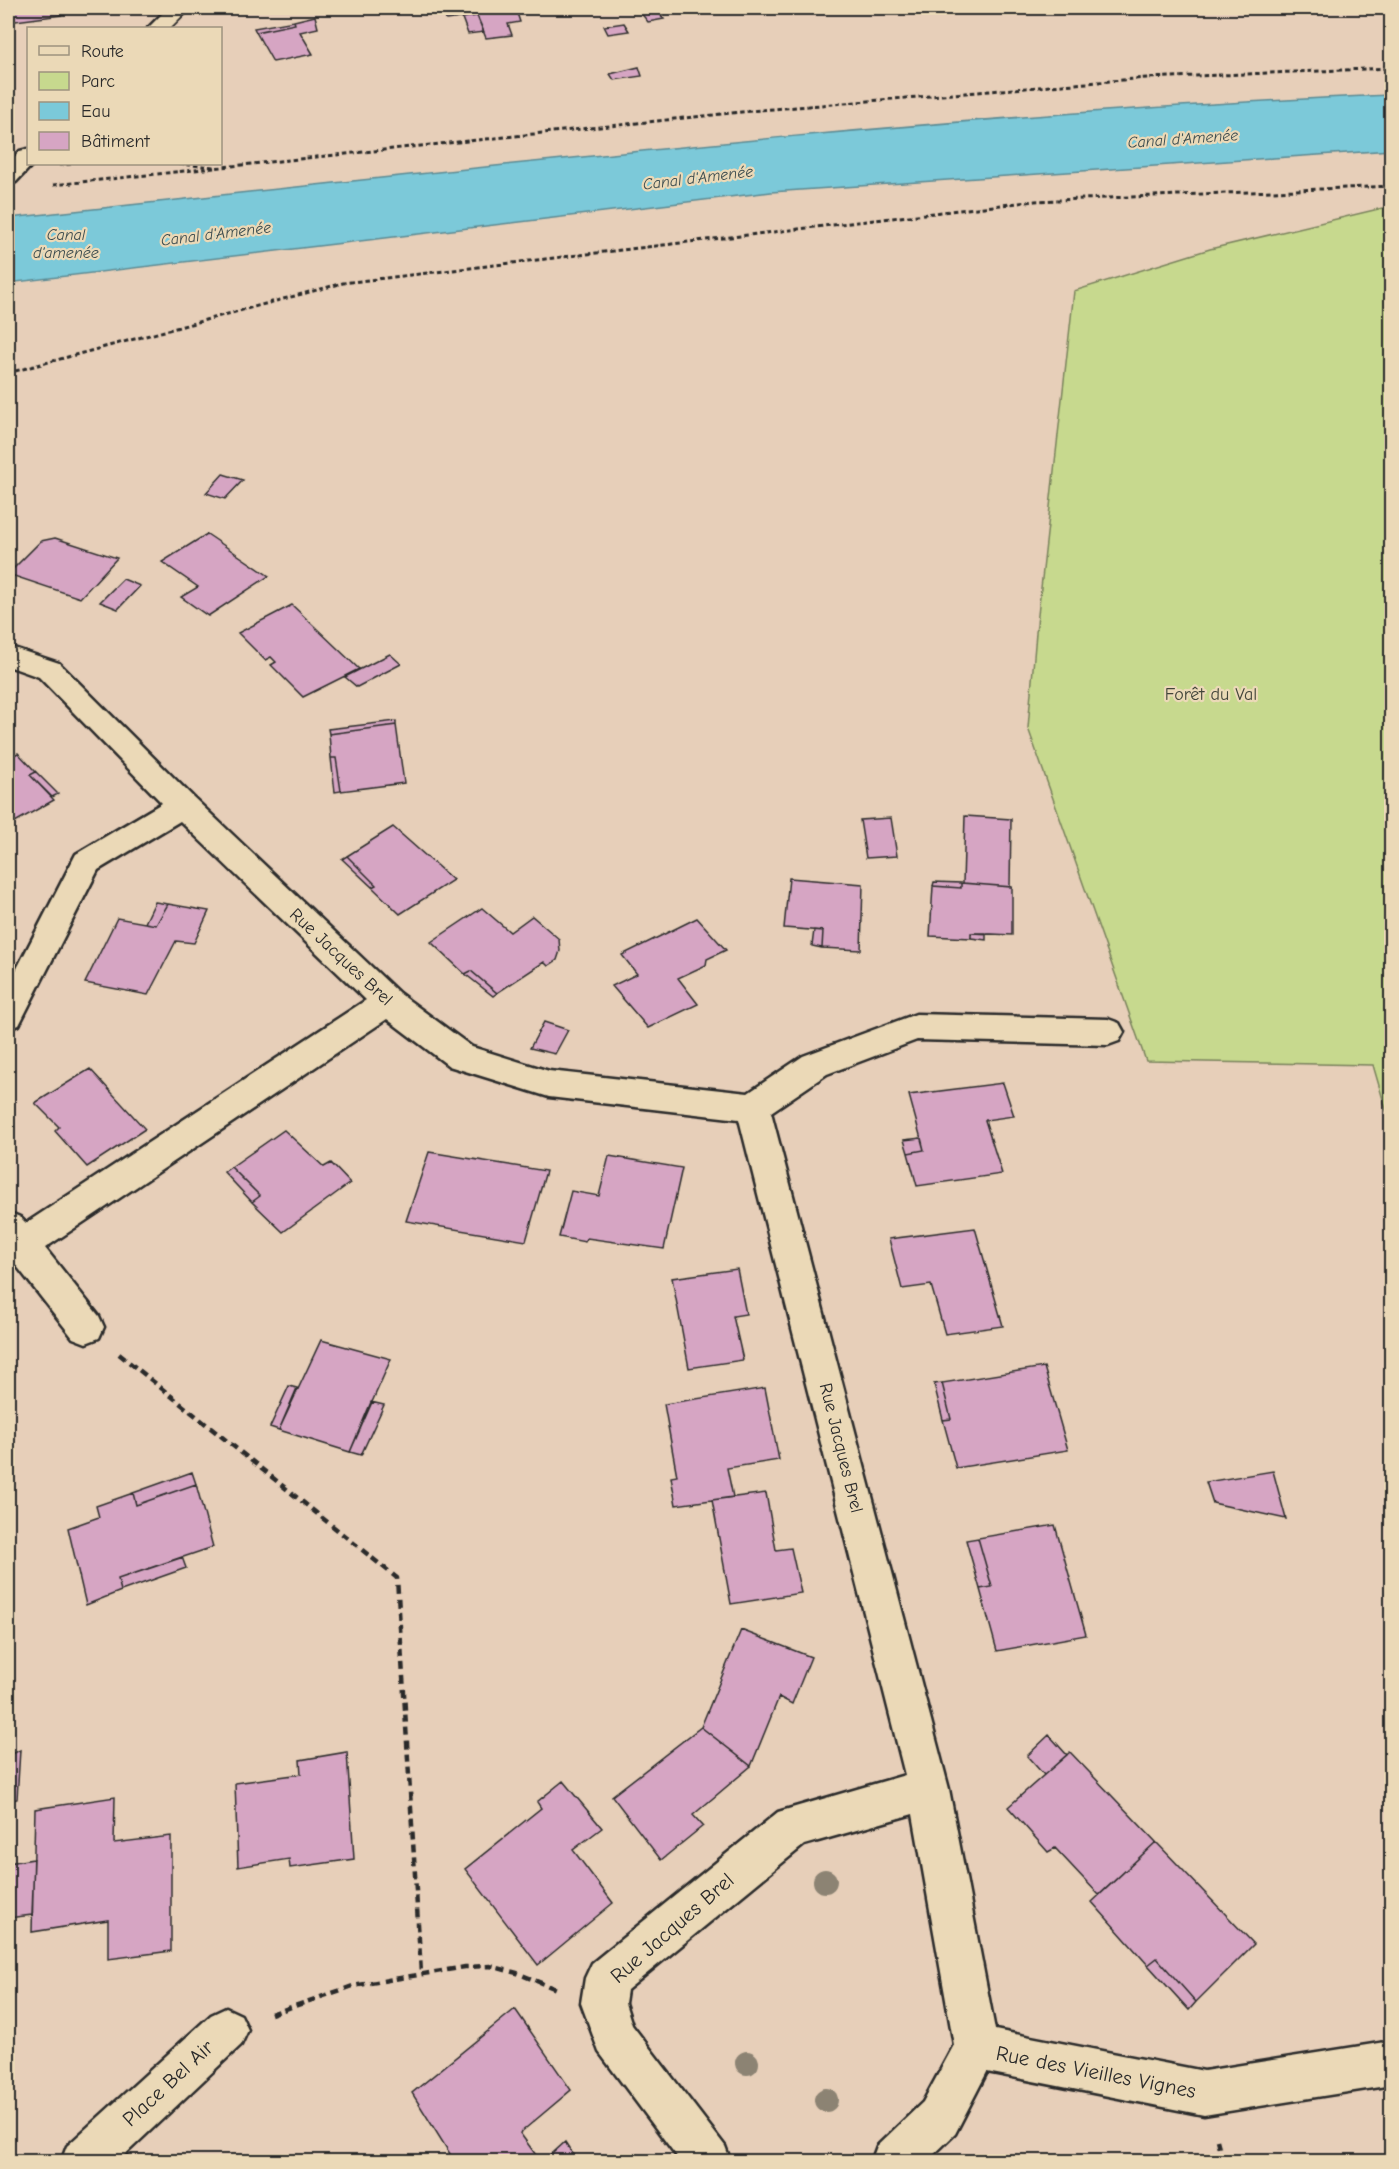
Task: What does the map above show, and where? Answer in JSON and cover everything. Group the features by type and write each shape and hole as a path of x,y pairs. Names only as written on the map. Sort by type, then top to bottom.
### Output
{"street":[{"path":"159,27 180,8"},
{"name":"Rue Jacques Brel","path":"8,656 49,670 182,805 388,1002 461,1057 549,1084 753,1107 929,1789 976,2048"},
{"path":"8,1016 87,862 182,805"},
{"path":"86,1327 14,1236 388,1002"},
{"path":"753,1107 815,1065 916,1027 1108,1032"},
{"name":"Rue Jacques Brel","path":"709,2162 614,2037 603,2003 607,1978 792,1827 929,1789"},
{"name":"Place Bel Air","path":"83,2162 226,2030"},
{"name":"Rue des Vieilles Vignes","path":"894,2162 939,2118 976,2048 1204,2093 1392,2063"}],"path":[{"path":"43,186 772,109 1147,78 1392,68"},
{"path":"190,165 222,168"},
{"path":"8,374 343,283 1035,201 1392,186"},
{"path":"86,1327 398,1578 421,1973"},
{"path":"226,2030 353,1986 421,1973 490,1966 603,2003"}],"green space":[{"name":"Forêt du Val","path":"1392,206 1391,1127 1373,1065 1146,1061 1028,728 1036,633 1074,291 1210,249"}],"water":[{"name":"Canal d'amenée","path":"1391,95 1391,150 771,192 8,283 8,218 699,145 872,129 1045,115"}],"building":[{"path":"8,8 59,8 61,15 8,22"},
{"path":"442,8 498,8 500,12 516,10 520,22 508,24 512,35 486,38 477,16 446,20"},
{"path":"637,8 655,8 664,19 648,22"},
{"path":"315,16 318,28 300,32 313,54 273,62 256,32 295,24 294,21"},
{"path":"477,16 484,32 468,34 462,18"},
{"path":"294,21 295,24 256,32 254,28"},
{"path":"624,23 629,31 608,34 604,26"},
{"path":"639,67 642,76 614,80 610,74"},
{"path":"223,474 243,480 225,499 206,493"},
{"path":"207,534 269,576 208,616 181,597 198,587 162,562"},
{"path":"55,538 117,558 80,598 8,574 41,541"},
{"path":"123,579 140,586 118,609 100,602"},
{"path":"292,605 359,669 303,697 271,665 276,662 271,657 265,660 238,633"},
{"path":"390,654 401,664 357,687 345,677"},
{"path":"396,721 396,725 329,734 328,729"},
{"path":"396,725 404,783 341,791 336,758 331,758 329,734"},
{"path":"18,753 36,772 30,775 54,800 8,826 8,758"},
{"path":"331,758 336,758 341,791 335,792"},
{"path":"36,772 58,794 52,797 30,775"},
{"path":"965,816 1011,819 1010,887 963,883"},
{"path":"891,818 897,856 866,858 860,820"},
{"path":"393,827 453,880 400,914 372,887 376,885 347,856"},
{"path":"347,856 376,885 372,887 342,859"},
{"path":"789,878 863,884 861,950 822,948 823,931 784,928"},
{"path":"934,882 961,883 961,888 933,886"},
{"path":"961,883 1012,887 1012,935 971,933 971,938 930,936 933,886 961,888"},
{"path":"155,902 168,904 156,925 145,923"},
{"path":"168,904 209,911 194,943 176,941 148,995 85,983 117,918 156,925"},
{"path":"482,908 510,932 532,916 559,939 560,951 557,960 548,966 544,962 497,993 471,971 465,974 431,942"},
{"path":"697,918 726,950 707,959 706,965 678,978 698,1004 648,1028 612,986 637,974 622,955"},
{"path":"814,930 823,931 822,948 812,946"},
{"path":"971,933 986,933 986,940 971,938"},
{"path":"471,971 497,993 493,996 465,974"},
{"path":"544,1022 568,1030 555,1054 530,1048"},
{"path":"90,1069 145,1129 87,1167 55,1131 59,1127 35,1103"},
{"path":"1003,1083 1014,1116 985,1120 1002,1174 917,1186 908,1153 924,1150 909,1095"},
{"path":"284,1130 324,1167 331,1163 350,1183 283,1232 252,1202 260,1196 231,1167"},
{"path":"921,1138 924,1150 908,1153 904,1140"},
{"path":"429,1152 546,1171 526,1241 406,1221"},
{"path":"609,1156 682,1168 664,1249 587,1238 585,1242 559,1237 571,1191 599,1196"},
{"path":"231,1167 260,1196 252,1202 224,1172"},
{"path":"975,1228 1003,1326 945,1334 931,1285 902,1289 889,1239"},
{"path":"737,1269 746,1314 733,1316 743,1360 689,1368 672,1278"},
{"path":"321,1340 391,1359 350,1452 279,1430"},
{"path":"1044,1367 1068,1450 956,1468 943,1420 951,1419 942,1383"},
{"path":"942,1383 951,1419 943,1420 934,1384"},
{"path":"289,1386 297,1388 279,1430 270,1427"},
{"path":"765,1388 779,1460 727,1468 733,1497 676,1505 671,1477 677,1476 664,1404"},
{"path":"371,1402 384,1405 361,1455 350,1452"},
{"path":"1273,1471 1286,1519 1213,1503 1206,1482"},
{"path":"192,1472 196,1484 136,1505 133,1493"},
{"path":"196,1484 213,1547 118,1579 121,1591 86,1605 68,1528 99,1517 96,1506 133,1493 136,1505"},
{"path":"766,1493 776,1550 791,1548 801,1593 731,1604 712,1500"},
{"path":"1055,1525 1086,1635 997,1651 980,1589 992,1587 978,1538"},
{"path":"978,1538 992,1587 980,1589 966,1540"},
{"path":"182,1557 186,1568 121,1591 118,1579"},
{"path":"741,1630 811,1657 792,1704 779,1697 751,1766 701,1727"},
{"path":"701,1727 751,1766 693,1815 703,1826 661,1860 612,1796"},
{"path":"1049,1735 1067,1755 1044,1775 1027,1756"},
{"path":"20,1750 17,1799 8,1801 8,1756"},
{"path":"347,1752 354,1859 290,1868 289,1859 238,1867 235,1783 301,1774 300,1760"},
{"path":"1070,1752 1156,1842 1099,1895 1055,1848 1048,1852 1008,1807"},
{"path":"563,1781 602,1828 573,1850 613,1903 538,1965 465,1869 541,1808 537,1802"},
{"path":"115,1797 114,1843 171,1836 171,1951 108,1959 108,1920 32,1932 35,1809"},
{"path":"1156,1842 1254,1944 1196,2002 1157,1958 1148,1965 1092,1902"},
{"path":"34,1859 32,1915 8,1918 8,1863"},
{"path":"1157,1958 1196,2002 1189,2010 1148,1965"},
{"path":"515,2009 571,2090 520,2133 541,2162 455,2162 412,2093"},
{"path":"565,2142 578,2162 543,2162"}],"water label":[{"name":"Canal d'Amenée","path":"1183,139"},
{"name":"Canal d'Amenée","path":"698,178"},
{"name":"Canal d'Amenée","path":"216,234"}]}
